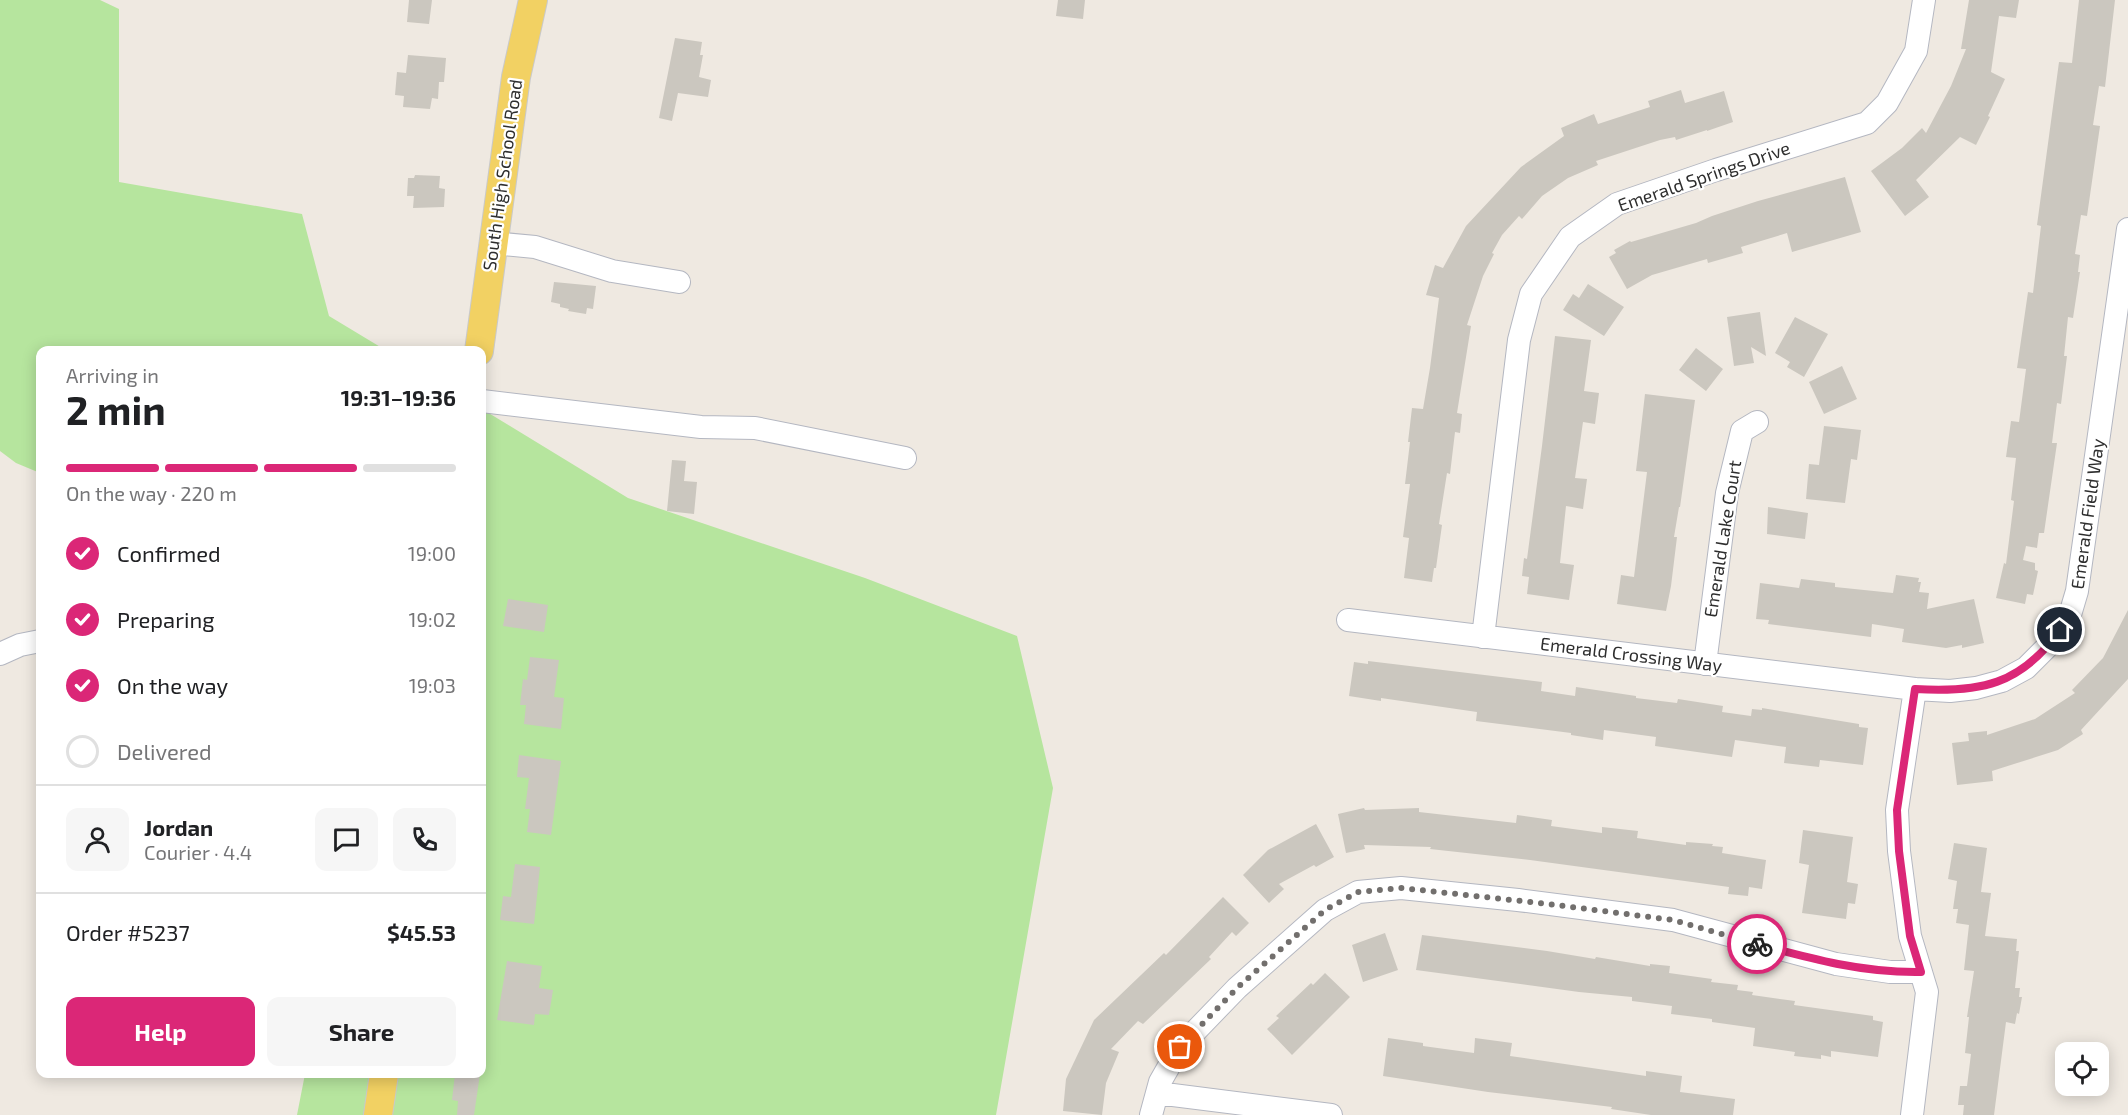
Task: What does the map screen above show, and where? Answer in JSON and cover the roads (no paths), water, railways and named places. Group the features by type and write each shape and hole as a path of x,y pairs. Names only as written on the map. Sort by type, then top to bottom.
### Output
{"main road":[{"name":"South High School Road","path":"480,346 516,77 533,0"},
{"path":"378,1115 383,1078"}],"street":[{"name":"Emerald Springs Drive","path":"1483,637 1519,340 1531,294 1570,237 1617,204 1716,170 1867,123 1887,104 1916,51 1924,0"},
{"name":"Emerald Field Way","path":"1915,689 1950,691 1976,688 2002,681 2026,668 2052,642 2069,618 2077,591 2128,235"},
{"path":"494,243 535,247 612,270 679,282"},
{"path":"486,401 702,427 755,428 906,458"},
{"name":"Emerald Lake Court","path":"1705,664 1727,493 1742,432 1757,422"},
{"name":"Emerald Crossing Way","path":"1348,620 1915,689"},
{"path":"0,654 20,645 36,642"},
{"path":"1912,1115 1927,992 1910,936 1899,851 1897,810 1915,689"},
{"path":"1151,1115 1160,1082 1180,1047 1237,988 1325,910 1358,892 1401,888 1673,920 1836,964 1890,972 1921,972"},
{"path":"1157,1093 1331,1115"}]}
